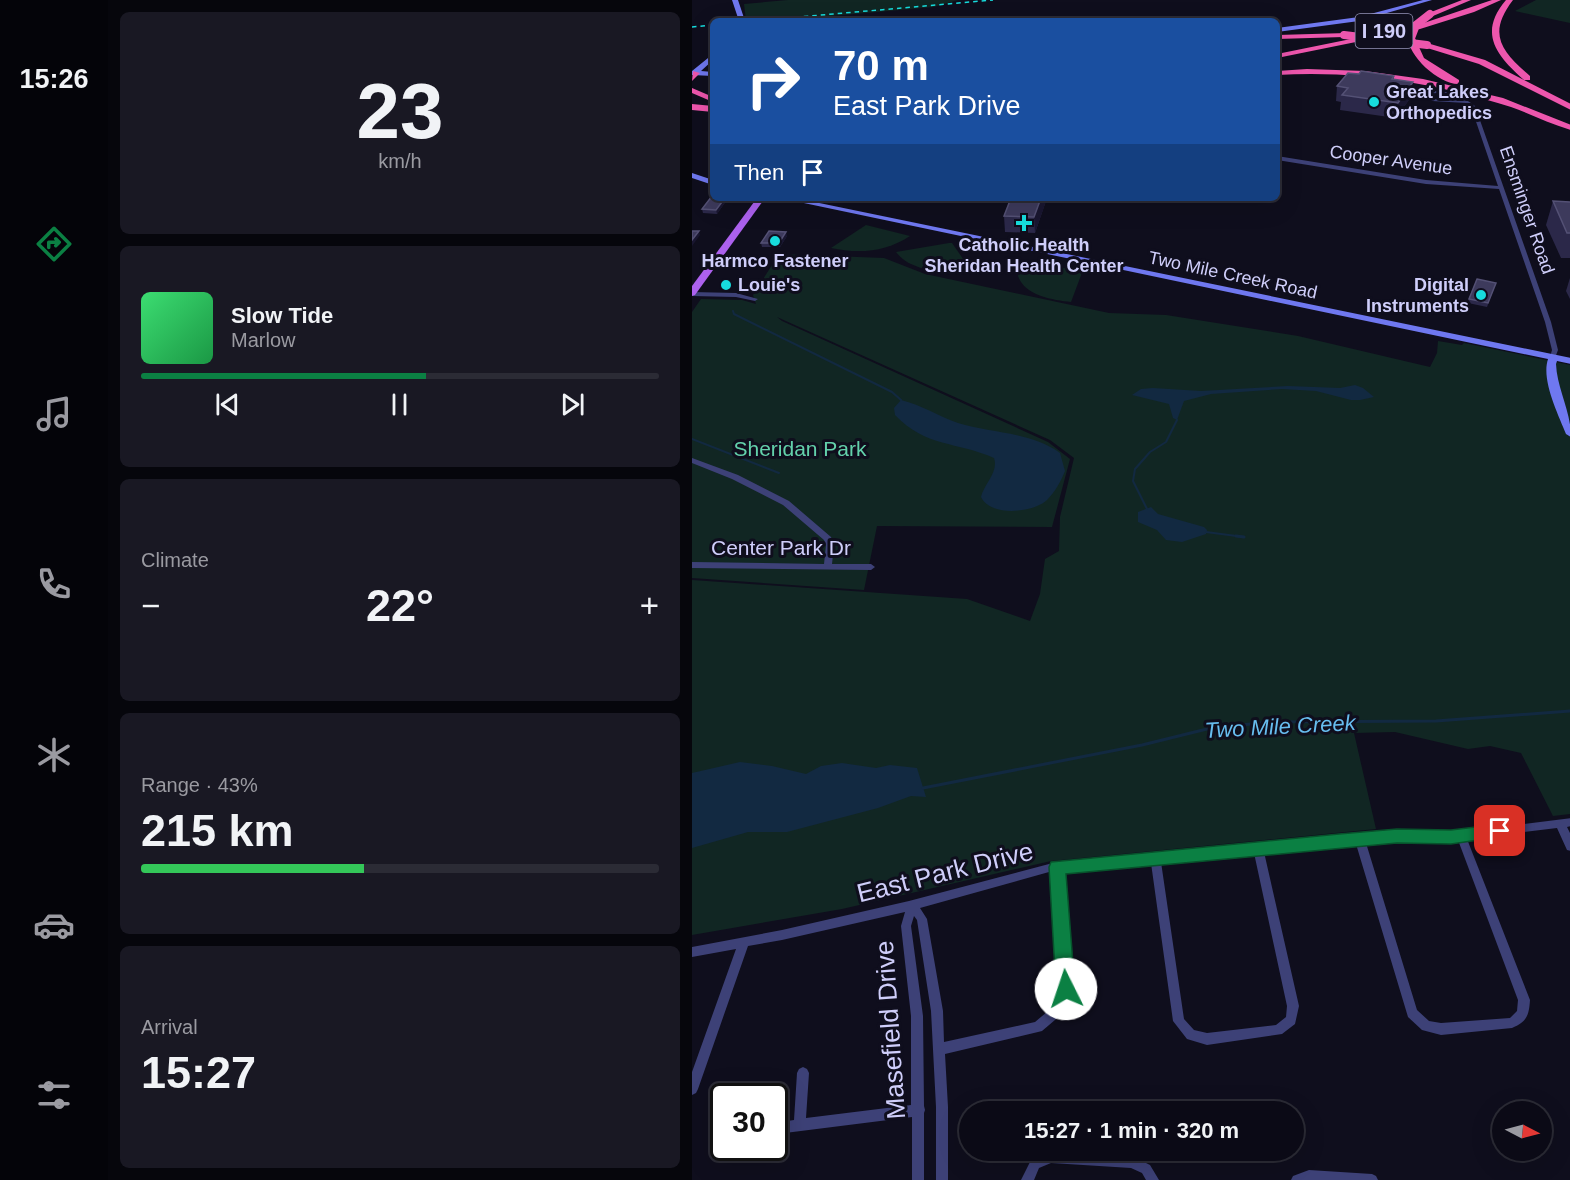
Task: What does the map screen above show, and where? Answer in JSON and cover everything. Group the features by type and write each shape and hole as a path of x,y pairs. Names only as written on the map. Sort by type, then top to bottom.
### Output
{"highway":[{"path":"1468,0 1430,14 1416,25 1411,33 1412,46 1418,56 1431,68 1460,84 1571,128"},
{"name":"I 190","path":"1280,53 1377,33 1489,0"},
{"name":"I 190","path":"1280,54 1411,33 1498,0"},
{"path":"1510,0 1500,11 1495,22 1494,36 1512,66 1561,103"},
{"path":"1280,66 1344,46 1411,33"},
{"path":"1280,37 1344,35 1427,45 1482,62 1571,108"},
{"path":"1280,73 1330,70 1394,75 1441,83 1508,104"},
{"path":"692,90 710,99"},
{"path":"692,107 710,109"},
{"path":"692,112 710,114"}],"main road":[{"path":"692,293 759,201"}],"street":[{"path":"735,0 741,18"},
{"path":"1280,30 1359,20 1429,0"},
{"path":"693,75 710,59"},
{"path":"693,75 710,74"},
{"path":"1439,92 1468,102 1432,100 1424,95 1439,92"},
{"name":"Ensminger Road","path":"1468,102 1473,106 1548,322 1555,350 1550,362 1552,374 1571,434"},
{"name":"Cooper Avenue","path":"1280,158 1426,182 1502,188"},
{"path":"692,175 710,182"},
{"name":"Two Mile Creek Road","path":"799,201 1571,361"},
{"path":"692,293 736,295 755,299"},
{"path":"692,460 736,477 786,502 828,539 830,545 828,567"},
{"name":"Center Park Dr","path":"692,566 870,567"},
{"path":"1565,822 1571,847"},
{"name":"East Park Drive","path":"692,952 912,905 1057,867 1397,836 1461,836 1565,822"},
{"path":"1360,839 1412,1013 1418,1021 1426,1026 1441,1029 1512,1023 1523,1014 1524,1000 1461,836"},
{"path":"1155,858 1179,1021 1191,1035 1207,1039 1278,1030 1291,1020 1293,1006 1258,848"},
{"path":"940,1049 1038,1027 1058,1010 1066,989 1057,867"},
{"name":"Masefield Drive","path":"912,905 922,919 933,974 940,1049 942,1180"},
{"name":"Masefield Drive","path":"912,905 906,926 917,1016 918,1180"},
{"path":"692,1089 744,942"},
{"path":"800,1125 803,1073"},
{"path":"788,1127 919,1110"},
{"path":"1027,1180 1035,1164 1051,1157 1132,1162 1146,1169 1153,1180"},
{"path":"1296,1180 1309,1176 1372,1180"}],"green space":[{"path":"788,0 958,0 934,7 808,18 746,18 744,4"},
{"path":"1536,0 1570,0 1570,23 1515,11"},
{"path":"866,225 910,236 891,245 872,250 852,251 831,248"},
{"path":"952,243 970,269 941,271 920,268 903,259 896,252"},
{"name":"Sheridan Park","path":"779,254 884,258 925,274 1109,313 1166,315 1298,336 1430,367 1437,353 1438,341 1462,345 1464,343 1570,365 1570,814 1553,816 1521,753 1490,746 1468,749 1395,732 1354,733 1376,829 1051,861 842,909 692,935 692,580 967,599 1030,621 1040,594 1045,559 1059,551 1060,517 1074,458 1050,440 777,317 1048,442 1070,459 1052,527 877,526 864,590 692,578 692,312 701,299 742,300 756,304 753,295"},
{"path":"1021,265 1083,270 1071,302 1040,296 1027,288 1018,276"}],"water":[{"path":"1355,385 1374,397 1351,400 1316,391 1282,389 1211,394 1184,401 1177,420 1173,418 1169,404 1132,395 1141,389 1153,388 1201,391 1288,386 1340,388"},
{"path":"901,400 958,423 1024,437 1049,446 1060,453 1065,471 1062,479 1047,500 1032,508 1012,511 993,508 981,497 993,473 994,458 930,439 907,426 895,415 894,408"},
{"path":"1151,507 1158,514 1204,527 1207,530 1206,534 1182,542 1166,540 1157,530 1138,522 1138,512"},
{"path":"740,762 806,774 821,766 842,763 876,768 890,765 917,768 926,797 911,796 878,808 787,832 748,832 692,848 692,773"}],"building":[{"path":"1361,71 1394,76 1392,79 1413,82 1398,103 1342,95 1348,88 1337,86 1348,73 1359,74"},
{"path":"710,199 710,201 723,201 716,210 702,209"},
{"path":"1010,201 1040,201 1034,217 1004,216"},
{"path":"1553,201 1571,202 1571,233 1567,233"},
{"path":"692,231 699,231 692,240"},
{"path":"769,231 786,232 779,243 761,243"},
{"name":"Digital Instruments","path":"1477,279 1496,283 1488,303 1469,299"}],"waterway":[{"path":"733,311 734,314 892,392 901,400"},
{"path":"1147,509 1133,481 1135,469 1150,452 1166,442 1177,420"},
{"path":"692,439 779,473"},
{"path":"1206,532 1244,537 1236,536"},
{"name":"Two Mile Creek","path":"923,788 1142,745 1211,728 1271,722 1436,721 1571,711"}],"railway":[{"path":"787,18 993,0"},
{"path":"692,27 710,25"}],"place":[{"name":"Great Lakes Orthopedics","path":"1374,102"},
{"name":"Catholic Health Sheridan Health Center","path":"1024,223"},
{"name":"Harmco Fastener","path":"775,241"},
{"name":"Louie's","path":"726,285"},
{"name":"Digital Instruments","path":"1481,295"}],"route":[{"path":"1066,989 1057,867 1297,844 1397,836 1451,837 1500,831"}]}
